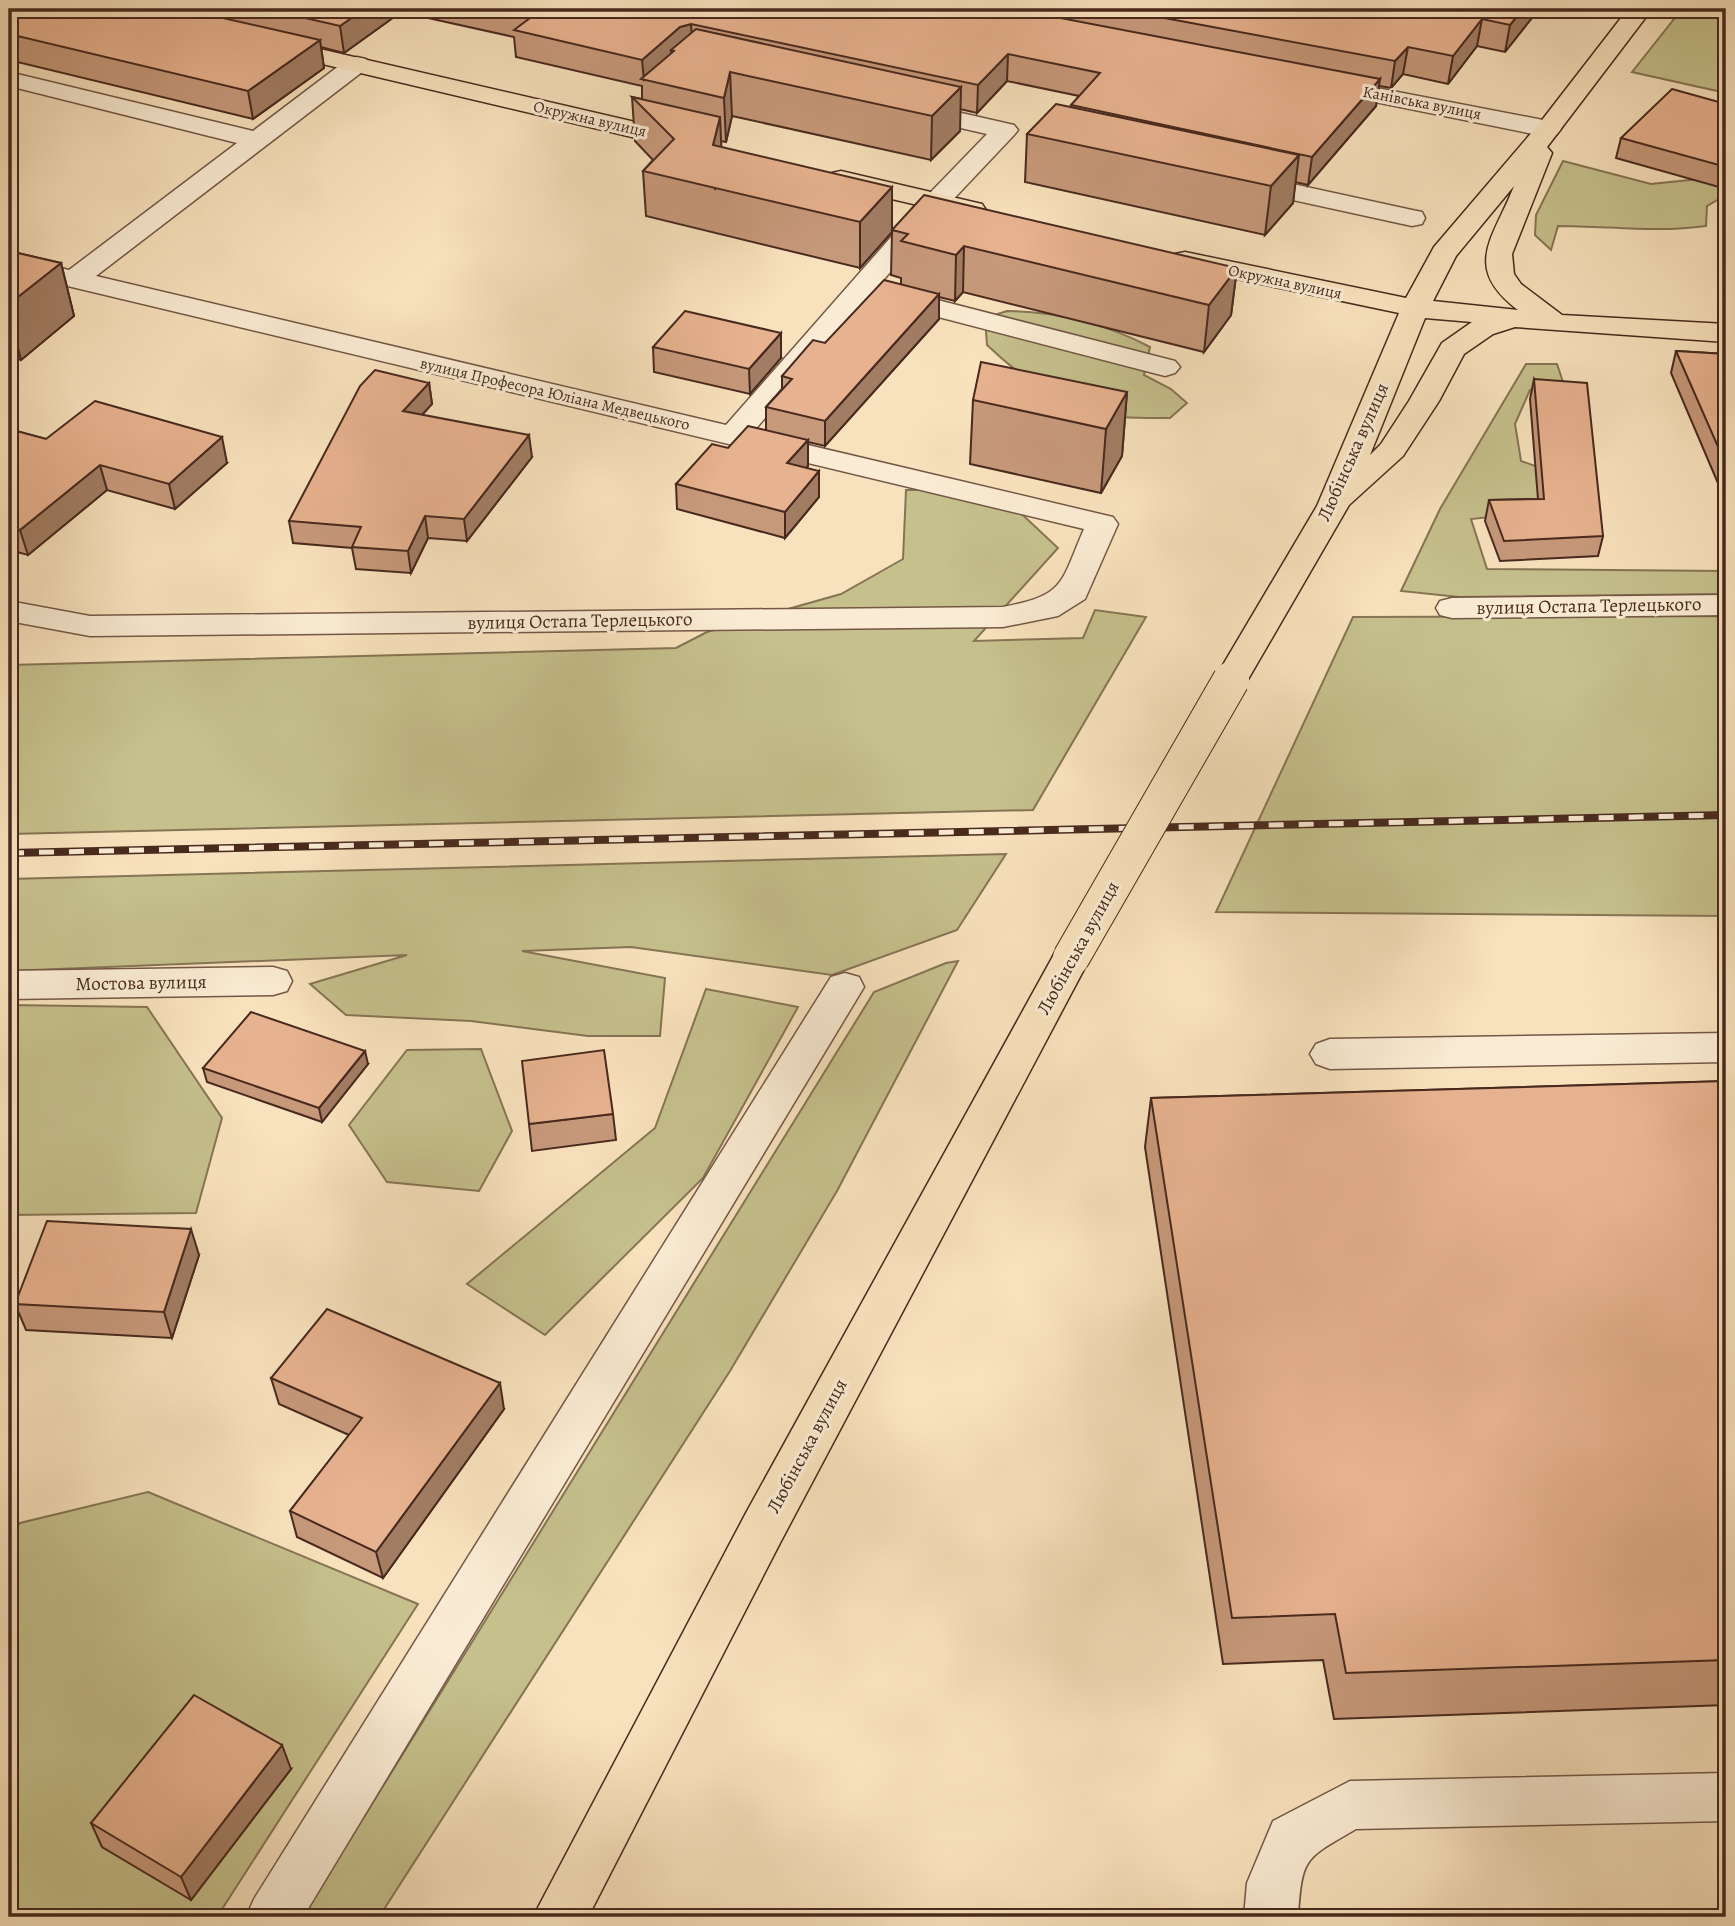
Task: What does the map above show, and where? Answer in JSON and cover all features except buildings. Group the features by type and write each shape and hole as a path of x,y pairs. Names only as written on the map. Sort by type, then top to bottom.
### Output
{"main road":[{"name":"Любінська вулиця","path":"560,1917 763,1528 1071,957 1333,506 1415,308 1444,253 1548,129 1640,9"},
{"name":"Окружна вулиця","path":"251,40 628,118 712,148"},
{"path":"1548,129 1521,203 1500,243 1498,265 1504,282 1517,296 1552,321"},
{"path":"818,173 1003,217"},
{"name":"Окружна вулиця","path":"1163,254 1296,286 1415,308 1512,319 1726,332"},
{"path":"1333,506 1392,450 1424,401 1452,349 1483,328 1512,319"}],"street":[{"path":"74,279 357,64"},
{"path":"9,79 257,140"},
{"name":"Канівська вулиця","path":"1302,80 1548,129"},
{"path":"883,103 1032,136"},
{"path":"733,436 937,201 1005,130"},
{"path":"1222,177 1412,218"},
{"name":"вулиця Професора Юліана Медвецького","path":"9,264 1102,524"},
{"path":"861,288 1165,367"},
{"name":"вулиця Остапа Терлецького","path":"9,611 90,626 1003,617 1046,609 1073,592 1102,524"},
{"name":"вулиця Остапа Терлецького","path":"1452,608 1726,605"},
{"name":"Мостова вулиця","path":"9,985 273,981"},
{"path":"273,1917 845,987"},
{"path":"1330,1054 1726,1047"},
{"path":"1271,1917 1273,1883 1291,1839 1350,1805 1726,1797"}],"shaded area":[{"path":"1682,9 1726,9 1726,93 1632,72"},
{"path":"1563,161 1651,184 1699,179 1726,185 1726,195 1707,206 1706,226 1651,229 1558,226 1551,250 1535,235 1536,215"},
{"path":"1007,311 1044,313 1080,320 1150,347 1144,375 1171,389 1187,403 1170,418 1137,418 1093,412 1057,398 1019,373 987,345 985,318"},
{"path":"1526,364 1557,364 1565,388 1530,390 1515,424 1521,461 1555,473 1557,510 1471,519 1487,569 1726,571 1726,594 1459,597 1401,591 1440,509"},
{"path":"995,489 1058,548 974,641 1083,638 1095,610 1146,617 1033,810 9,834 9,665 676,648 707,632 841,594 903,559 906,490"},
{"path":"1726,616 1726,916 1216,912 1353,617"},
{"path":"1006,854 957,930 832,975 631,947 522,951 665,978 660,1036 588,1036 471,1021 346,1015 310,984 407,955 9,971 9,879"},
{"path":"958,961 837,1191 730,1371 379,1917 302,1917 874,992 946,963"},
{"path":"706,989 798,1007 703,1178 545,1335 467,1284 655,1128"},
{"path":"9,1005 147,1007 222,1118 196,1213 9,1215"},
{"path":"481,1049 512,1131 479,1191 387,1182 349,1125 407,1050"},
{"path":"148,1492 418,1604 217,1917 9,1917 9,1538 20,1523"}],"railway":[{"path":"9,853 1726,815"}]}
